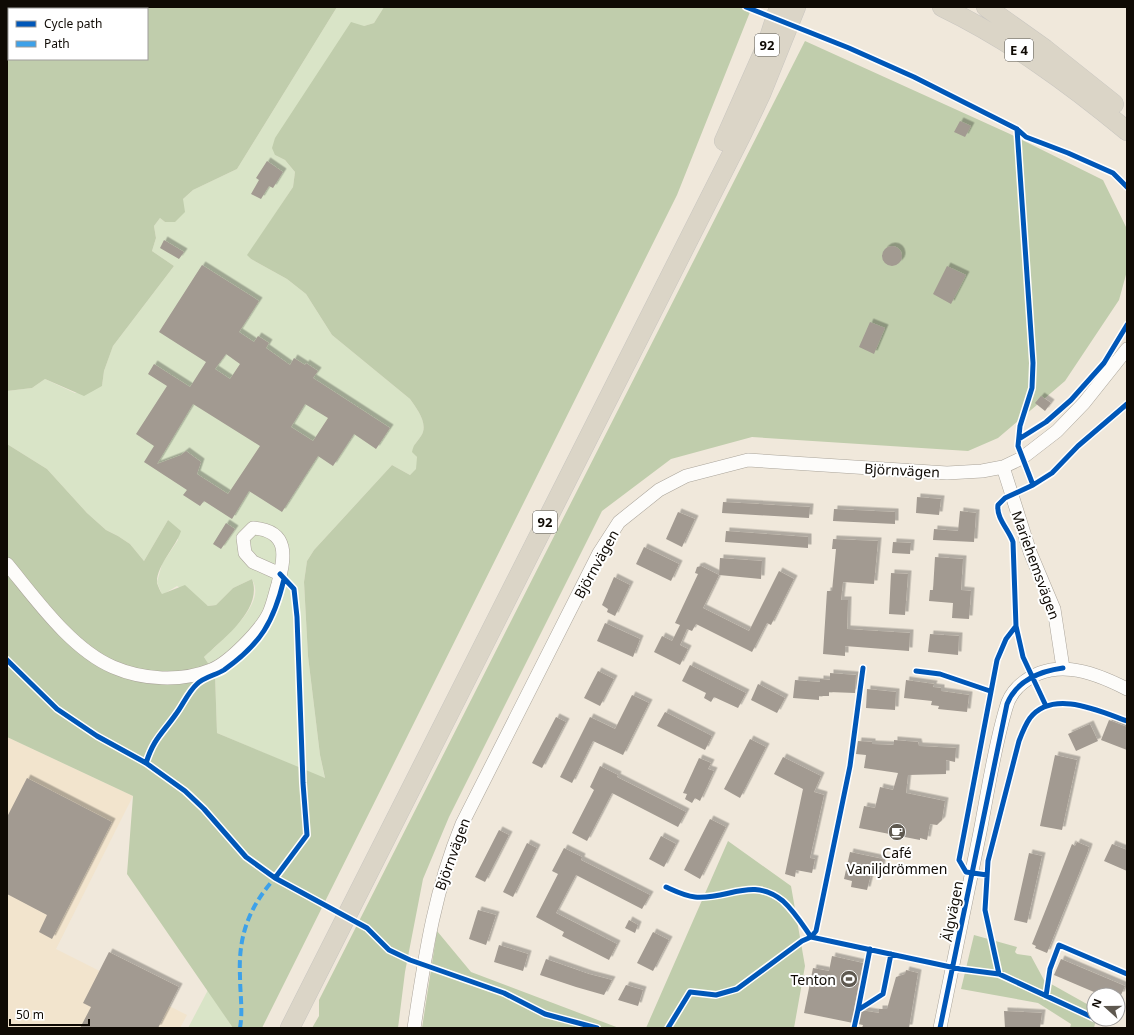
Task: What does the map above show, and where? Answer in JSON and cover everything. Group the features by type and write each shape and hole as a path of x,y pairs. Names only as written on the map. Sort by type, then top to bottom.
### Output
{"highway":[{"name":"92","path":"276,1028 715,161 767,44 779,7"},
{"name":"92","path":"290,1028 741,136 761,94 796,7"},
{"name":"E 4","path":"942,7 993,34 1057,75 1127,131"},
{"name":"E 4","path":"986,7 1045,49 1127,114"}],"street":[{"name":"Björnvägen","path":"414,1028 431,922 438,890 449,855 462,824 599,553 619,522 660,490 686,476 748,460 947,472 982,471 1003,467 1022,458 1057,431 1084,403 1127,349"},
{"name":"Mariehemsvägen","path":"1003,467 1030,552 1054,609 1063,668"},
{"path":"7,564 71,638 93,655 113,667 133,673 162,678 194,675 213,670 240,650 269,614 280,574"},
{"path":"1063,668 1086,672 1127,689"},
{"name":"Älgvägen","path":"940,1028 1006,708 1015,690 1029,678 1050,670 1063,668"}],"shaded area":[{"path":"7,737 133,796 56,949 187,1015 180,1028 7,1028"}],"green space":[{"path":"7,7 337,7 237,169 193,190 183,199 185,212 175,222 165,222 160,218 154,226 156,238 152,251 174,266 113,346 104,371 102,386 84,396 45,379 32,388 7,391"},
{"path":"337,7 384,7 374,23 364,26 275,155 285,160 295,172 293,187 248,255 251,259 287,279 306,294 332,335 410,399 421,417 424,427 421,436 413,449 413,452 417,457 417,469 410,475 392,465 314,550 307,561 304,582 308,656 320,755 325,779 217,733 215,674 204,657 237,626 245,616 255,597 255,588 252,579 233,588 216,605 208,606 177,586 162,595 157,582 162,564 178,540 168,520 144,561 130,544 106,530 87,513 47,469 7,444 7,391 32,388 45,379 75,393 102,386 104,371 113,346 174,266 152,251 156,238 154,226 160,218 165,222 183,199 193,190 237,169"},
{"path":"384,7 752,7 677,195 262,1028 233,1028 127,874 133,796 7,737 7,444 47,469 87,513 106,530 130,544 144,561 168,520 181,531 160,570 157,583 162,594 185,585 208,606 216,605 233,588 252,579 254,590 252,601 247,612 231,632 204,657 215,674 217,733 325,778 320,755 308,656 304,582 307,561 314,550 392,465 410,475 416,469 417,457 412,452 414,445 421,436 424,427 416,407 410,399 332,335 306,294 287,279 251,259 247,255 293,187 295,172 285,160 275,155 272,148 275,138 351,22 364,26 374,23"},
{"path":"805,41 1010,134 1103,180 1127,229 1127,271 1119,300 1065,381 998,438 968,451 752,437 671,459 602,511 449,817 423,879 405,972 398,1028 312,1028 319,1016 319,1000"},
{"path":"728,841 791,886 805,966 794,1028 646,1028"},
{"path":"437,931 471,972 619,1028 422,1028"},
{"path":"974,935 1017,947 1015,952 1017,954 1031,956 1044,980 1086,1004 1086,1027 1094,1028 1070,1028 1071,1024 1038,1003 961,989"},
{"path":"208,990 233,1028 188,1028"}],"building":[{"path":"960,121 971,126 965,137 954,132"},
{"path":"267,161 283,172 273,188 269,186 261,199 251,194 259,180 256,178"},
{"path":"164,240 184,252 179,259 160,248"},
{"path":"888,246 896,246 902,252 902,260 896,266 888,266 882,260 882,252"},
{"path":"202,265 259,301 239,332 254,342 258,336 269,343 266,348 290,365 294,358 305,365 306,363 318,371 313,378 390,428 376,449 354,434 333,466 318,456 282,512 249,491 232,519 204,501 200,506 183,495 187,490 144,462 154,446 136,434 167,386 148,374 154,364 190,387 206,362 159,332","holes":["226,354 240,364 230,379 215,369","193,404 260,446 228,494 197,474 201,462 186,451 181,455 157,464","305,404 328,418 313,441 291,427"]},
{"path":"947,266 966,275 951,304 933,294"},
{"path":"870,322 885,328 874,354 859,347"},
{"path":"1041,396 1051,403 1045,411 1035,403"},
{"path":"917,497 941,499 939,515 916,513"},
{"path":"723,502 810,507 809,518 722,513"},
{"path":"834,509 895,512 895,524 833,521"},
{"path":"960,511 976,513 974,542 933,540 934,529 958,531"},
{"path":"678,512 695,519 682,547 666,539"},
{"path":"226,523 235,529 221,549 213,544"},
{"path":"726,531 808,537 808,548 725,542"},
{"path":"833,539 878,541 874,584 843,582 841,600 848,600 847,629 910,633 909,651 845,646 845,656 823,654 827,591 832,591 836,549 832,549"},
{"path":"893,542 911,543 910,554 892,553"},
{"path":"644,547 679,564 671,581 636,564"},
{"path":"935,557 963,559 961,590 971,591 969,619 952,618 953,603 929,601 930,590 933,590"},
{"path":"720,558 762,561 761,579 719,575"},
{"path":"701,566 719,575 703,608 749,631 779,571 794,579 771,625 767,623 752,652 696,624 692,631 687,629 680,645 688,649 680,665 654,652 662,636 672,641 680,625 675,623 698,574 695,573 697,567"},
{"path":"891,573 908,574 905,615 889,614"},
{"path":"614,577 630,585 615,616 607,612 608,609 602,605"},
{"path":"605,623 640,639 633,657 597,641"},
{"path":"930,634 959,636 958,655 928,652"},
{"path":"690,665 746,693 738,708 714,697 711,702 704,698 706,693 682,681"},
{"path":"598,671 614,679 600,706 584,698"},
{"path":"830,673 856,675 855,693 829,692 829,696 819,696 819,700 793,698 795,680 820,682 820,679 830,680"},
{"path":"906,680 934,684 933,687 941,688 941,691 969,695 967,712 938,709 939,706 931,705 932,701 904,698"},
{"path":"758,684 785,698 777,713 751,700"},
{"path":"867,689 896,692 895,710 866,708"},
{"path":"632,695 649,703 623,755 593,741 572,783 560,777 590,717 615,729"},
{"path":"665,712 712,736 705,750 657,726"},
{"path":"556,717 566,722 542,768 532,763"},
{"path":"1109,720 1127,727 1127,750 1101,740"},
{"path":"1090,724 1098,741 1076,751 1068,734"},
{"path":"750,739 766,747 740,798 724,789"},
{"path":"894,740 918,742 919,746 956,748 955,762 946,760 946,774 908,775 906,793 945,801 942,820 937,825 930,824 927,840 920,838 920,840 859,828 864,806 875,808 880,787 893,790 898,773 864,768 866,755 856,754 858,741 872,742 872,744 894,745"},
{"path":"1055,755 1077,760 1062,830 1040,826"},
{"path":"783,757 821,776 814,792 824,795 810,858 815,859 812,873 796,870 795,877 785,874 803,789 774,774"},
{"path":"699,758 711,763 708,769 714,771 700,801 695,798 692,803 685,799 687,794 683,793"},
{"path":"600,766 618,775 617,777 686,812 678,827 612,793 587,841 572,833 594,790 590,787"},
{"path":"27,778 112,822 52,939 39,932 47,915 7,894 7,817"},
{"path":"710,819 726,827 700,879 684,870"},
{"path":"499,830 509,835 485,882 475,877"},
{"path":"661,836 676,844 664,867 649,859"},
{"path":"1077,842 1089,847 1088,851 1047,953 1035,948 1036,946 1032,944 1072,844 1075,846"},
{"path":"527,843 537,848 513,897 503,892"},
{"path":"1112,844 1127,850 1127,871 1104,861"},
{"path":"564,848 582,857 581,860 650,895 642,909 576,875 556,913 617,944 609,960 562,936 564,932 536,917 558,874 552,871"},
{"path":"850,852 883,859 881,868 873,866 867,890 851,887 852,881 844,879"},
{"path":"1029,853 1042,856 1027,923 1014,920"},
{"path":"478,910 496,915 486,945 469,939"},
{"path":"629,920 638,925 635,933 625,928"},
{"path":"653,932 669,940 653,971 637,963"},
{"path":"499,945 528,954 523,971 494,962"},
{"path":"109,952 179,987 158,1028 80,1028 91,1007 83,1003"},
{"path":"832,956 863,963 854,1009 879,1013 879,1009 887,1009 896,977 905,974 906,970 918,973 909,1028 862,1028 863,1025 804,1013 813,968 829,971"},
{"path":"546,959 589,974 612,980 604,995 576,987 540,975"},
{"path":"1061,959 1125,986 1086,987 1086,989 1054,975"},
{"path":"626,985 643,990 638,1006 618,1000"},
{"path":"1004,1011 1042,1013 1040,1028 1005,1028"}],"marked path":[{"path":"240,1028 240,961 243,935 258,900 275,878"}],"cycle path":[{"path":"746,7 849,48 914,77 1017,129 1026,137 1068,153 1113,173 1127,187"},
{"path":"1017,129 1033,363 1032,388 1020,426 1018,446 1033,485"},
{"path":"1019,439 1046,422 1071,400 1104,363 1127,325"},
{"path":"987,875 966,872 959,860 997,660 1006,639 1016,626 1013,542 999,515 998,505 1005,498 1033,485 1052,473 1078,446 1127,404"},
{"path":"275,878 307,835 303,783 297,617 294,589 280,574"},
{"path":"146,763 155,742 194,687 203,680 224,670 248,651 257,641 276,607 284,579"},
{"path":"1016,626 1023,657 1046,706"},
{"path":"7,660 57,709 97,736 146,763 185,791 204,809 246,857 275,878 367,928 389,950 410,960 504,993 545,1014 597,1028"},
{"path":"668,1028 690,992 716,995 737,989 802,941 811,937 816,931 850,766 863,668"},
{"path":"940,1028 1007,704 1016,689 1030,678 1054,669 1063,668"},
{"path":"916,671 940,674 990,691"},
{"path":"999,974 985,910 988,861 1019,741 1025,726 1030,718 1040,709 1051,705 1063,704 1090,708 1127,721"},
{"path":"666,887 695,897 707,897 740,891 761,890 772,894 783,901 795,914 811,937 960,969 999,974 1086,1014"},
{"path":"1046,996 1050,969 1059,945 1127,974"},
{"path":"858,1010 870,949"},
{"path":"854,1028 858,1010 883,994 891,954"}],"place":[{"name":"Café Vaniljdrömmen","path":"897,832"},
{"name":"Tenton","path":"849,979"}]}
